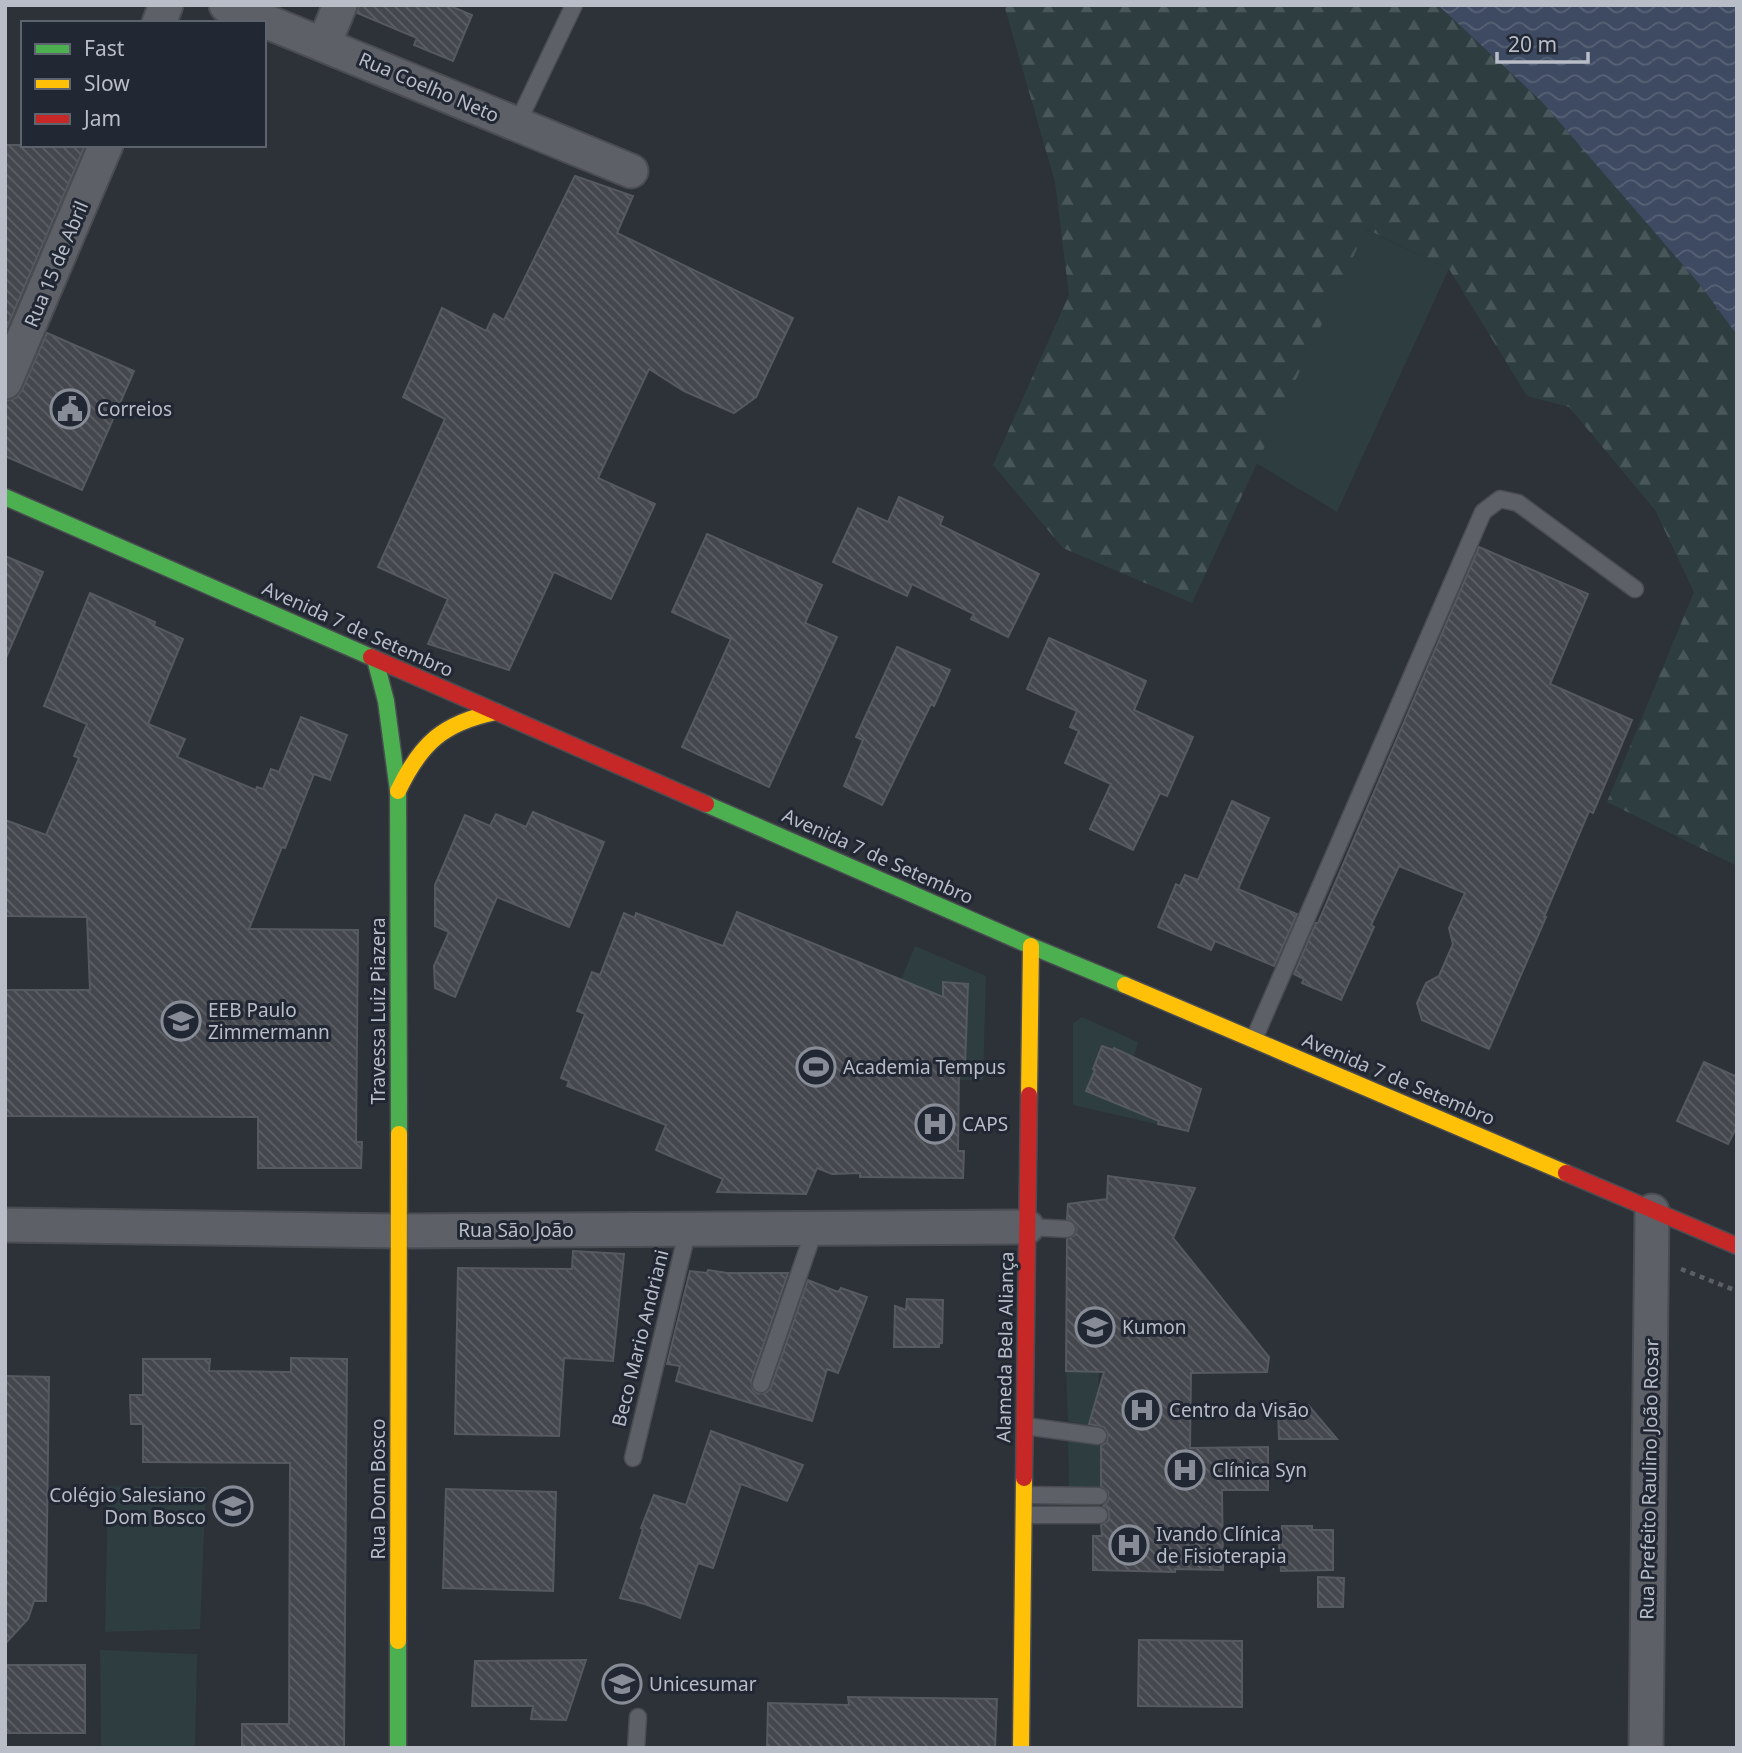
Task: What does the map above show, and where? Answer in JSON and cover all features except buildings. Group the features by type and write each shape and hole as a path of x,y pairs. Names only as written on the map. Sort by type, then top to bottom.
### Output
{"street":[{"name":"Rua Coelho Neto","path":"226,5 631,171"},
{"path":"324,44 340,5"},
{"name":"Rua 15 de Abril","path":"5,382 105,147"},
{"name":"Avenida 7 de Setembro","path":"5,497 1031,946 1737,1246"},
{"name":"Travessa Luiz Piazera","path":"375,659 386,701 398,791 400,1231"},
{"name":"Travessa Luiz Piazera","path":"398,791 416,757 444,730 468,718 496,712"},
{"name":"Alameda Bela Aliança","path":"1021,1748 1031,946"},
{"name":"Rua Prefeito Raulino João Rosar","path":"1646,1748 1653,1210"},
{"name":"Rua São João","path":"5,1225 400,1231 1027,1227"},
{"name":"Rua Dom Bosco","path":"398,1748 400,1231"}],"lane":[{"path":"517,124 574,5"},
{"path":"1254,1039 1483,512 1500,499 1518,503 1635,589"},
{"path":"1027,1227 1068,1229"},
{"path":"761,1384 815,1228"},
{"name":"Beco Mario Andriani","path":"633,1458 688,1229"},
{"path":"1025,1426 1098,1436"},
{"path":"1024,1495 1099,1496"},
{"path":"1024,1514 1099,1516"},
{"path":"636,1748 638,1717"}],"path":[{"path":"1680,1268 1737,1291"}],"green space":[{"path":"1004,5 1438,5 1542,102 1701,286 1737,335 1737,866 1607,802 1694,592 1655,510 1569,407 1527,396 1449,269 1366,229 1192,603 1063,548 993,465 1069,295 1055,182"},
{"path":"1365,229 1449,269 1337,512 1256,463"},
{"path":"915,946 986,976 983,1080 959,1080 901,980"},
{"path":"1082,1017 1138,1042 1134,1056 1201,1089 1182,1130 1073,1105 1073,1023"},
{"path":"1066,1371 1099,1371 1098,1393 1089,1427 1068,1421"},
{"path":"1068,1440 1098,1441 1101,1449 1101,1492 1069,1488"},
{"path":"108,1486 206,1487 200,1629 105,1632"},
{"path":"100,1650 197,1654 195,1748 101,1748"}],"water":[{"path":"1438,5 1737,5 1737,335 1701,286 1542,102"}],"traffic: fast":[{"path":"5,497 371,657"},
{"path":"375,659 386,701 398,791 399,1134"},
{"path":"706,804 1125,985"},
{"path":"398,1641 398,1748"}],"traffic: slow":[{"path":"398,791 416,760 436,738 462,722 496,712"},
{"path":"1029,1095 1031,946"},
{"path":"1125,985 1566,1173"},
{"path":"398,1641 399,1134"},
{"path":"1021,1748 1024,1478"}],"traffic: jam":[{"path":"371,657 706,804"},
{"path":"1024,1478 1029,1095"},
{"path":"1566,1173 1737,1246"}],"place":[{"name":"Correios","path":"70,409"},
{"name":"EEB Paulo Zimmermann","path":"181,1021"},
{"name":"Academia Tempus","path":"816,1067"},
{"name":"CAPS","path":"935,1124"},
{"name":"Kumon","path":"1095,1327"},
{"name":"Centro da Visão","path":"1142,1410"},
{"name":"Clínica Syn","path":"1185,1470"},
{"name":"Colégio Salesiano Dom Bosco","path":"233,1506"},
{"name":"Ivando Clínica de Fisioterapia","path":"1129,1545"},
{"name":"Unicesumar","path":"622,1684"}]}
